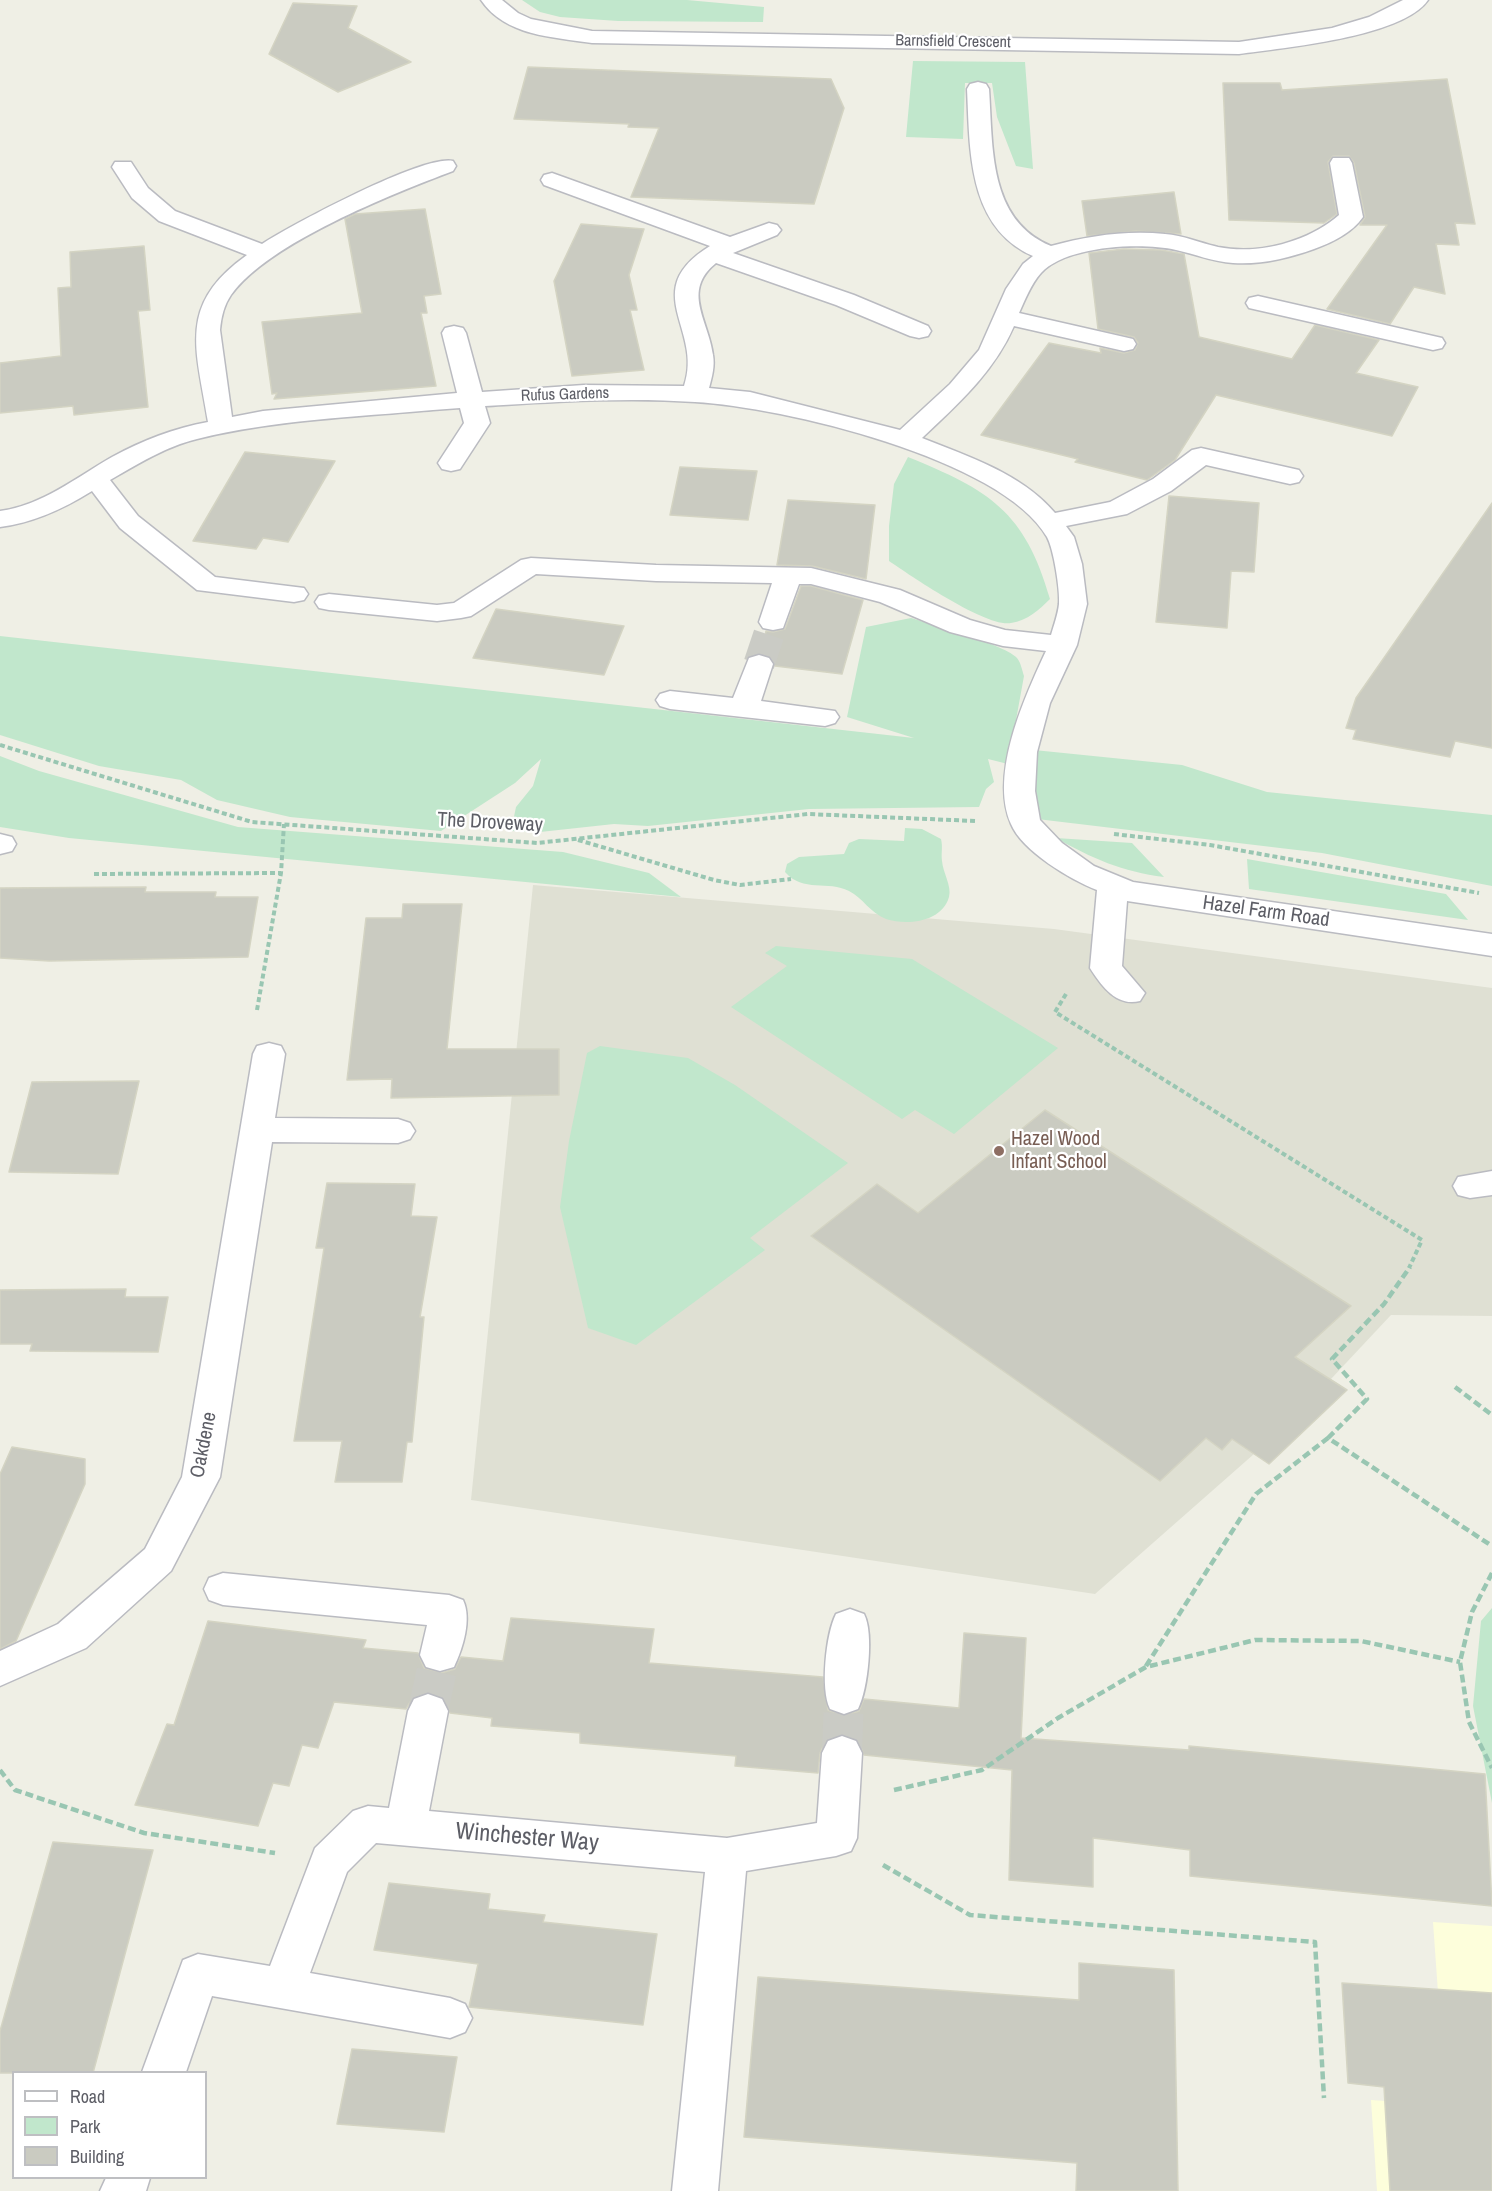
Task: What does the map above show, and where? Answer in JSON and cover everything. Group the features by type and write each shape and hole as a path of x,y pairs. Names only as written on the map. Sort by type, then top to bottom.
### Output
{"street":[{"name":"Barnsfield Crescent","path":"491,0 500,12 536,28 592,37 1239,48 1334,35 1369,24 1418,0"},
{"path":"978,89 986,186 997,211 1020,239 1049,254"},
{"path":"905,440 959,388 990,352 1004,317 1031,270 1049,254 1115,240 1168,241 1235,256 1275,251 1308,243 1338,230 1351,217 1341,163"},
{"path":"221,425 210,342 209,314 222,290 241,270 295,234 369,195 445,166"},
{"path":"123,167 140,193 167,216 265,253"},
{"path":"552,180 919,332"},
{"path":"694,394 702,373 700,344 684,296 689,274 723,250 769,230"},
{"path":"1235,256 1248,273 1259,308 1433,343"},
{"path":"1004,317 1124,344"},
{"path":"451,464 477,423 454,333"},
{"name":"Rufus Gardens","path":"0,519 16,517 59,500 95,478 163,443 221,425 471,399 584,393 694,394 750,400 849,423 905,440 981,471 1013,489 1061,537 1068,564 1073,604 1063,645 1036,703 1022,752 1020,791 1025,823"},
{"path":"1048,522 1118,508 1162,485 1201,456 1290,476"},
{"path":"95,478 129,522 207,584 294,594"},
{"path":"329,602 436,613 461,610 531,566 657,573 811,576 890,596 960,626 1003,638 1063,645"},
{"path":"773,622 788,575"},
{"path":"744,708 759,664"},
{"path":"670,700 825,717"},
{"name":"Hazel Farm Road","path":"1025,823 1051,849 1083,873 1126,891 1492,945"},
{"path":"1113,885 1106,968 1129,993"},
{"name":"Oakdene","path":"0,1668 72,1636 158,1560 201,1477 269,1054"},
{"path":"257,1130 398,1131"},
{"path":"223,1589 449,1611 440,1655"},
{"path":"844,1697 850,1625"},
{"path":"405,1828 428,1711"},
{"path":"837,1822 842,1753"},
{"name":"Winchester Way","path":"283,1988 330,1861 368,1824 727,1856 837,1822"},
{"path":"695,2191 727,1856"},
{"path":"165,2071 198,1974 450,2018"}],"path":[{"name":"The Droveway","path":"0,746 252,822 537,843 808,814 1025,823 1210,845 1480,894"},
{"path":"269,1054 251,1044 281,873 284,824"},
{"path":"571,839 605,846 714,880 740,885 791,879"},
{"path":"94,874 281,873"},
{"path":"1067,993 1055,1012 1422,1240 1415,1260 1389,1301 1332,1359 1367,1399 1328,1438 1256,1494 1146,1667"},
{"path":"1455,1388 1492,1415"},
{"path":"1328,1438 1492,1546"},
{"path":"1492,1572 1472,1612 1460,1662 1469,1722 1492,1768"},
{"path":"1324,2098 1315,1942 970,1915 837,1822 906,1786 982,1770 1059,1718 1146,1667 1255,1640 1361,1641 1460,1662"},
{"path":"0,1770 15,1790 144,1833 330,1861"}],"shaded area":[{"name":"Hazel Wood Infant School","path":"533,885 1054,929 1492,988 1492,1316 1391,1315 1331,1379 1347,1390 1269,1464 1254,1454 1095,1594 471,1500"},
{"path":"1433,1922 1492,1926 1492,2191 1377,2191 1371,2100 1446,2105"}],"green space":[{"path":"522,0 687,0 764,7 763,22 618,21 560,17 540,12"},
{"path":"913,61 1025,62 1033,169 1016,166 997,117 992,83 965,83 963,139 906,137"},
{"path":"908,457 961,481 1000,507 1029,544 1040,569 1050,599 1042,607 1022,620 1011,623 985,618 949,600 889,561 889,526 894,484"},
{"path":"911,618 968,636 1011,653 1020,664 1024,676 1008,764 988,759 994,782 986,789 979,807 809,809 648,826 614,824 540,832 511,831 516,807 533,786 541,759 515,783 441,831 290,817 217,800 181,780 99,766 0,735 0,636 914,738 847,717 866,627"},
{"path":"1034,750 1182,765 1267,792 1492,815 1492,886 1322,853 1037,819"},
{"path":"0,756 39,771 238,827 563,852 649,873 681,897 69,838 0,827"},
{"path":"905,828 922,829 941,839 943,866 950,893 945,905 932,917 913,922 886,919 875,913 849,891 833,886 800,882 785,872 787,864 799,857 844,854 849,843 859,839 904,841"},
{"path":"1056,838 1132,843 1164,877 1135,872 1108,863"},
{"path":"1247,859 1446,894 1468,920 1249,889"},
{"path":"776,946 912,959 1058,1048 954,1134 915,1110 902,1119 731,1007 787,966 765,953"},
{"path":"600,1046 688,1058 735,1085 848,1163 750,1238 765,1250 636,1345 588,1328 560,1207 569,1141 587,1053"},
{"path":"1492,1608 1492,1803 1473,1706 1481,1621"}],"building":[{"path":"293,3 357,6 348,28 411,62 338,92 269,54"},
{"path":"528,67 831,79 844,108 814,204 631,197 659,128 628,127 629,124 514,119"},
{"path":"1447,79 1475,224 1455,223 1459,245 1436,244 1445,294 1414,287 1390,324 1327,309 1387,225 1360,225 1365,217 1354,163 1349,156 1333,156 1328,162 1337,214 1324,223 1229,220 1223,83 1280,83 1282,90"},
{"path":"1174,192 1181,234 1136,231 1087,236 1082,201"},
{"path":"425,209 441,294 424,296 427,313 421,313 436,386 274,399 277,393 272,394 262,322 362,313 345,219 355,214"},
{"path":"581,224 644,229 629,275 637,310 630,310 644,370 572,376 554,281"},
{"path":"144,246 150,310 138,311 148,407 74,415 73,406 0,413 0,363 61,356 58,288 71,287 70,252"},
{"path":"1124,249 1161,250 1184,254 1199,337 1292,359 1315,325 1379,340 1356,373 1418,387 1392,436 1216,395 1175,460 1147,480 1075,462 1078,459 981,435 1049,343 1101,353 1100,348 1124,353 1135,350 1138,343 1134,337 1098,329 1089,253"},
{"path":"245,452 335,461 288,542 263,538 256,549 193,541"},
{"path":"680,467 757,471 748,520 670,515"},
{"path":"1169,496 1259,503 1254,572 1231,571 1227,628 1156,622"},
{"path":"788,500 875,505 866,579 812,566 777,565"},
{"path":"1492,503 1492,748 1455,741 1450,757 1353,739 1356,730 1346,728 1356,698"},
{"path":"801,586 811,586 863,600 842,674 775,666 771,657 762,654 766,631 785,629"},
{"path":"496,609 624,626 604,675 473,658"},
{"path":"146,887 145,892 216,892 215,897 258,897 248,957 49,961 0,958 0,888"},
{"path":"403,904 462,904 447,1049 559,1049 559,1095 391,1098 392,1079 347,1080 366,918 402,918"},
{"path":"139,1081 118,1174 9,1172 32,1082"},
{"path":"1045,1110 1351,1306 1295,1357 1347,1390 1269,1464 1232,1439 1222,1450 1206,1438 1160,1481 811,1236 877,1184 918,1213"},
{"path":"327,1183 415,1184 411,1216 437,1217 420,1317 424,1317 412,1442 407,1442 402,1482 335,1482 342,1441 294,1441 324,1248 316,1248"},
{"path":"126,1289 125,1297 168,1297 158,1352 30,1351 32,1344 0,1344 0,1290"},
{"path":"12,1447 85,1459 85,1484 16,1641 0,1649 0,1474"},
{"path":"511,1618 654,1629 649,1663 823,1677 828,1710 843,1716 859,1711 864,1699 959,1708 964,1633 1026,1638 1021,1738 1189,1750 1189,1746 1485,1774 1492,1906 1190,1876 1190,1850 1093,1838 1093,1887 1009,1880 1012,1770 864,1755 858,1740 843,1734 826,1740 820,1753 818,1773 735,1766 736,1756 580,1743 580,1733 491,1726 492,1718 450,1713 444,1698 429,1692 413,1697 406,1709 334,1702 318,1748 302,1745 289,1786 273,1783 258,1826 135,1805 167,1724 174,1725 208,1621 366,1640 363,1648 418,1653 424,1668 441,1673 455,1669 461,1657 503,1661"},
{"path":"53,1842 153,1850 94,2071 0,2073 0,2031"},
{"path":"389,1883 490,1894 488,1909 545,1915 543,1922 657,1934 643,2025 469,2007 478,1964 374,1950"},
{"path":"1079,1963 1174,1970 1178,2191 1076,2191 1077,2163 744,2137 758,1977 1079,2000"},
{"path":"1342,1983 1492,1993 1492,2191 1390,2191 1384,2087 1348,2083"},
{"path":"352,2049 457,2057 444,2132 337,2124"}],"tunnel":[{"path":"759,664 773,622"},
{"path":"428,1711 440,1655"},
{"path":"842,1753 844,1697"}],"place":[{"name":"Hazel Wood Infant School","path":"999,1151"}]}
